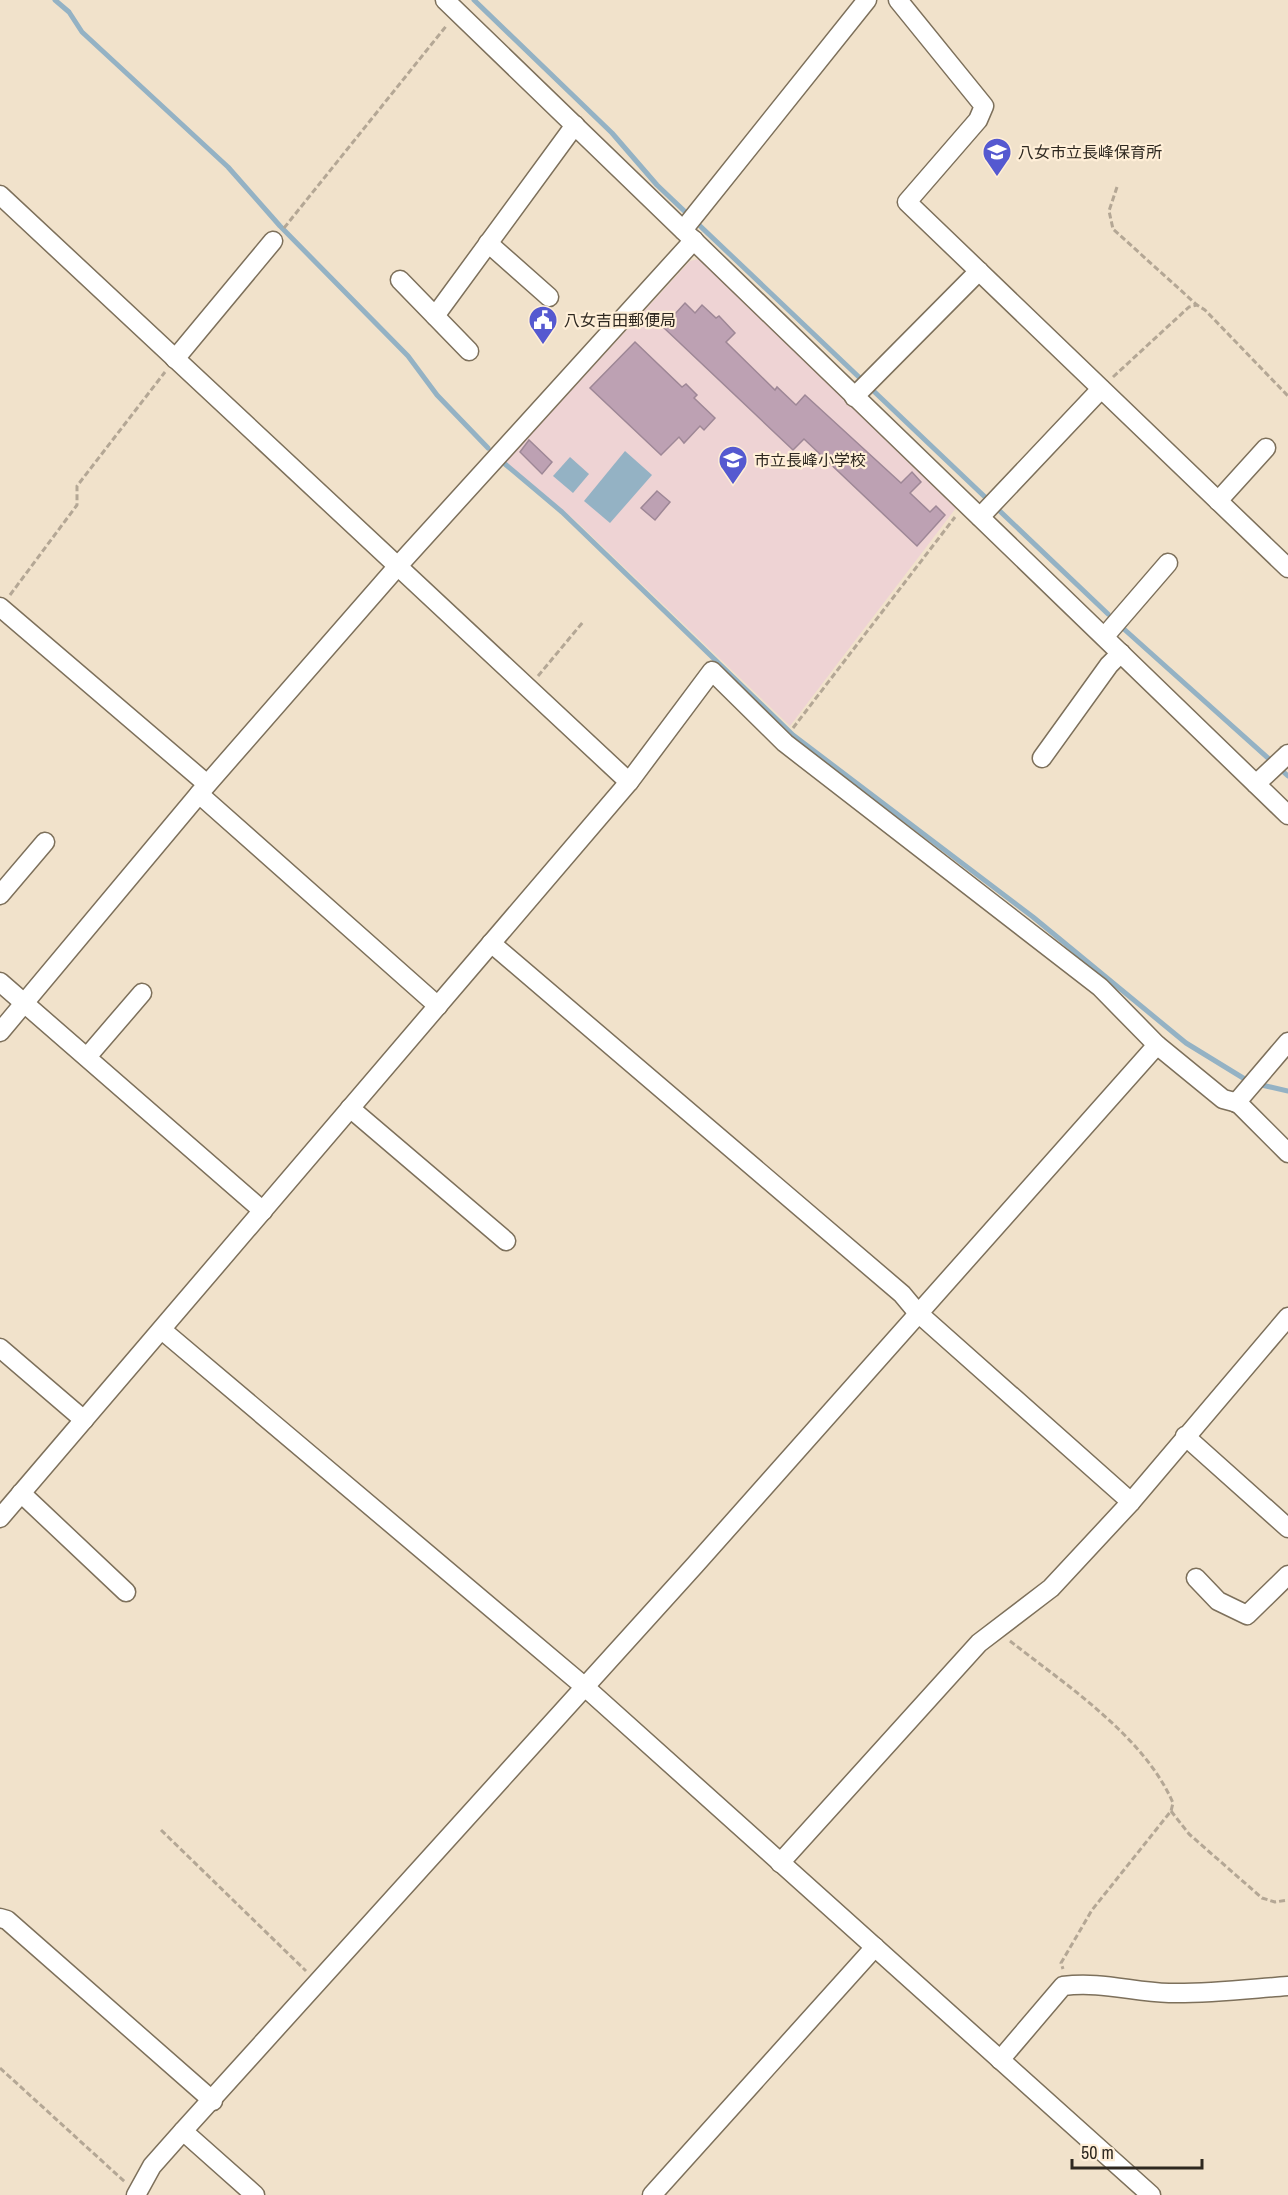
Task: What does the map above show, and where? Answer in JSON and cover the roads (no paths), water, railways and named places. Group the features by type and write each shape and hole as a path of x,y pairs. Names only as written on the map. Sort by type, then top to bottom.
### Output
{"street":[{"path":"0,1032 203,789 688,235 867,0"},
{"path":"898,0 984,106 978,120 907,202 1288,568"},
{"path":"452,6 1288,815"},
{"path":"435,316 574,125"},
{"path":"0,195 629,782"},
{"path":"175,359 273,241"},
{"path":"488,243 549,297"},
{"path":"854,397 979,272"},
{"path":"399,279 469,351"},
{"path":"980,517 1101,389"},
{"path":"1218,501 1266,448"},
{"path":"1105,636 1168,563"},
{"path":"0,608 203,789 438,1006"},
{"path":"1042,758 1109,665 1121,653"},
{"path":"0,1518 629,782 712,671 785,743 1100,987 1157,1045 1223,1099 1236,1103 1288,1152"},
{"path":"1256,784 1288,754"},
{"path":"2,890 45,842"},
{"path":"491,943 902,1294 918,1312 1131,1502"},
{"path":"0,982 263,1211"},
{"path":"87,1057 142,993"},
{"path":"1236,1103 1288,1042"},
{"path":"137,2194 153,2166 183,2131 213,2101 585,1688 1157,1045"},
{"path":"350,1108 506,1241"},
{"path":"780,1863 979,1643 1051,1588 1131,1502 1288,1317"},
{"path":"162,1330 585,1688 1151,2195"},
{"path":"0,1348 84,1419"},
{"path":"1185,1436 1288,1528"},
{"path":"21,1493 126,1592"},
{"path":"1196,1578 1218,1600 1235,1611 1247,1615 1288,1575"},
{"path":"0,1918 7,1920 213,2101"},
{"path":"652,2195 875,1947"},
{"path":"1000,2060 1067,1985 1113,1985 1167,1993 1288,1986"},
{"path":"183,2131 255,2195"}],"water":[{"path":"625,451 652,475 610,523 584,501"},
{"path":"570,457 589,474 573,493 553,476"}],"waterway":[{"path":"55,0 69,12 82,32 228,167 280,226 408,356 437,395 488,448"},
{"path":"474,0 612,133 657,185 1108,614"},
{"path":"505,464 562,512 793,735 1033,917 1186,1043 1248,1081"},
{"path":"1125,630 1288,776"},
{"path":"1257,1084 1288,1091"}],"place":[{"name":"八女市立長峰保育所","path":"997,178"},
{"name":"八女吉田郵便局","path":"543,346"},
{"name":"市立長峰小学校","path":"733,486"}]}
